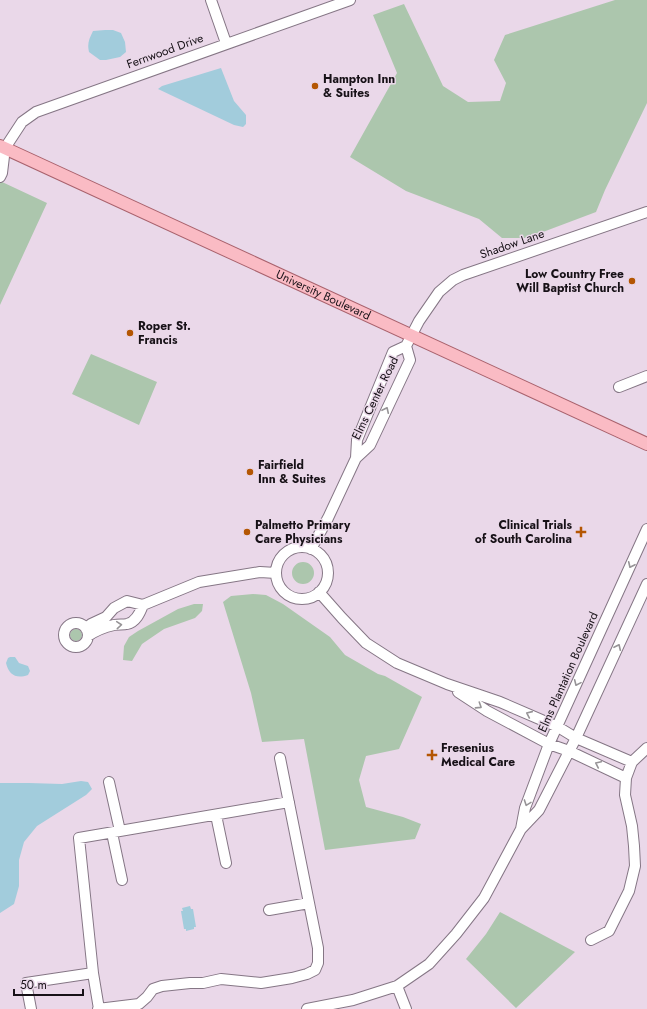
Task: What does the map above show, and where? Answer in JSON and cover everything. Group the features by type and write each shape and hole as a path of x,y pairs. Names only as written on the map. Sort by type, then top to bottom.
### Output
{"main road":[{"name":"University Boulevard","path":"2,149 409,341 647,444"}],"street":[{"path":"211,0 226,43"},
{"name":"Fernwood Drive","path":"0,177 2,173 2,149 22,122 36,112 350,0"},
{"name":"Shadow Lane","path":"409,341 419,322 439,292 453,280 647,212"},
{"name":"Elms Center Road","path":"356,458 370,445 410,360 409,341"},
{"name":"Elms Center Road","path":"311,550 328,518 356,458 357,440 393,352 409,341"},
{"path":"619,387 647,376"},
{"name":"Elms Plantation Boulevard","path":"521,828 524,808 549,744 647,529"},
{"path":"303,548 311,550 324,560 328,575 326,583 315,596 308,599 292,597 280,588 276,573 278,565 282,557 288,552 303,548"},
{"path":"143,605 139,614 133,621 127,624 114,625 95,632 87,632 91,624 106,617 114,608 127,601 143,605 199,582 260,572 276,573"},
{"name":"Elms Plantation Boulevard","path":"306,1009 353,1000 397,986 429,964 456,934 484,898 521,828 539,810 576,738 647,584"},
{"path":"319,592 366,643 397,663 447,684 500,702 558,727 576,738 632,762"},
{"path":"447,684 487,711 549,744 569,751 626,778"},
{"path":"591,940 609,931 628,891 635,866 632,826 625,796 626,778 632,762 647,748"},
{"path":"280,758 289,802 318,948 318,963 315,970 292,978 261,982 221,979 203,983 162,986 154,989 138,1004 98,1009 79,838 289,802"},
{"path":"109,782 122,880"},
{"path":"216,815 226,862"},
{"path":"269,910 309,903"},
{"path":"31,1009 26,983 93,973"},
{"path":"397,986 406,1009"}],"green space":[{"path":"615,0 647,0 647,103 596,212 527,238 502,238 479,219 406,191 350,157 397,73 373,15 404,4 443,86 468,102 500,101 506,83 494,60 505,35"},
{"path":"0,181 47,203 0,305"},
{"path":"91,354 157,382 139,425 72,394"},
{"path":"303,562 311,565 314,573 311,581 303,584 295,581 292,573 295,565"},
{"path":"253,594 266,595 283,604 330,637 345,655 422,697 399,749 366,756 359,780 366,807 403,817 421,824 415,839 325,850 304,739 262,742 251,693 223,602 231,596"},
{"path":"194,604 203,604 202,611 195,618 164,629 142,644 132,661 123,660 124,646 129,637 178,609"},
{"path":"74,629 78,629 82,635 78,641 74,641 70,637 70,633"},
{"path":"500,912 575,952 516,1008 466,959 486,934"}],"water":[{"path":"113,30 121,33 125,42 126,52 120,57 100,60 89,52 88,46 93,31"},
{"path":"221,68 234,101 246,115 246,124 243,127 234,125 158,89 162,86"},
{"path":"10,657 15,657 19,663 28,666 30,671 28,675 17,676 11,673 6,663"},
{"path":"81,781 88,782 92,789 86,795 37,826 24,842 19,860 19,886 14,904 0,913 0,783 62,784"},
{"path":"190,906 191,909 193,909 196,927 186,931 186,929 184,929 181,911 183,911 182,908"}],"place":[{"name":"Hampton Inn & Suites","path":"315,86"},
{"name":"Low Country Free Will Baptist Church","path":"632,281"},
{"name":"Roper St. Francis","path":"130,333"},
{"name":"Fairfield Inn & Suites","path":"250,472"},
{"name":"Palmetto Primary Care Physicians","path":"247,532"},
{"name":"Clinical Trials of South Carolina","path":"581,532"},
{"name":"Fresenius Medical Care","path":"432,755"}]}
